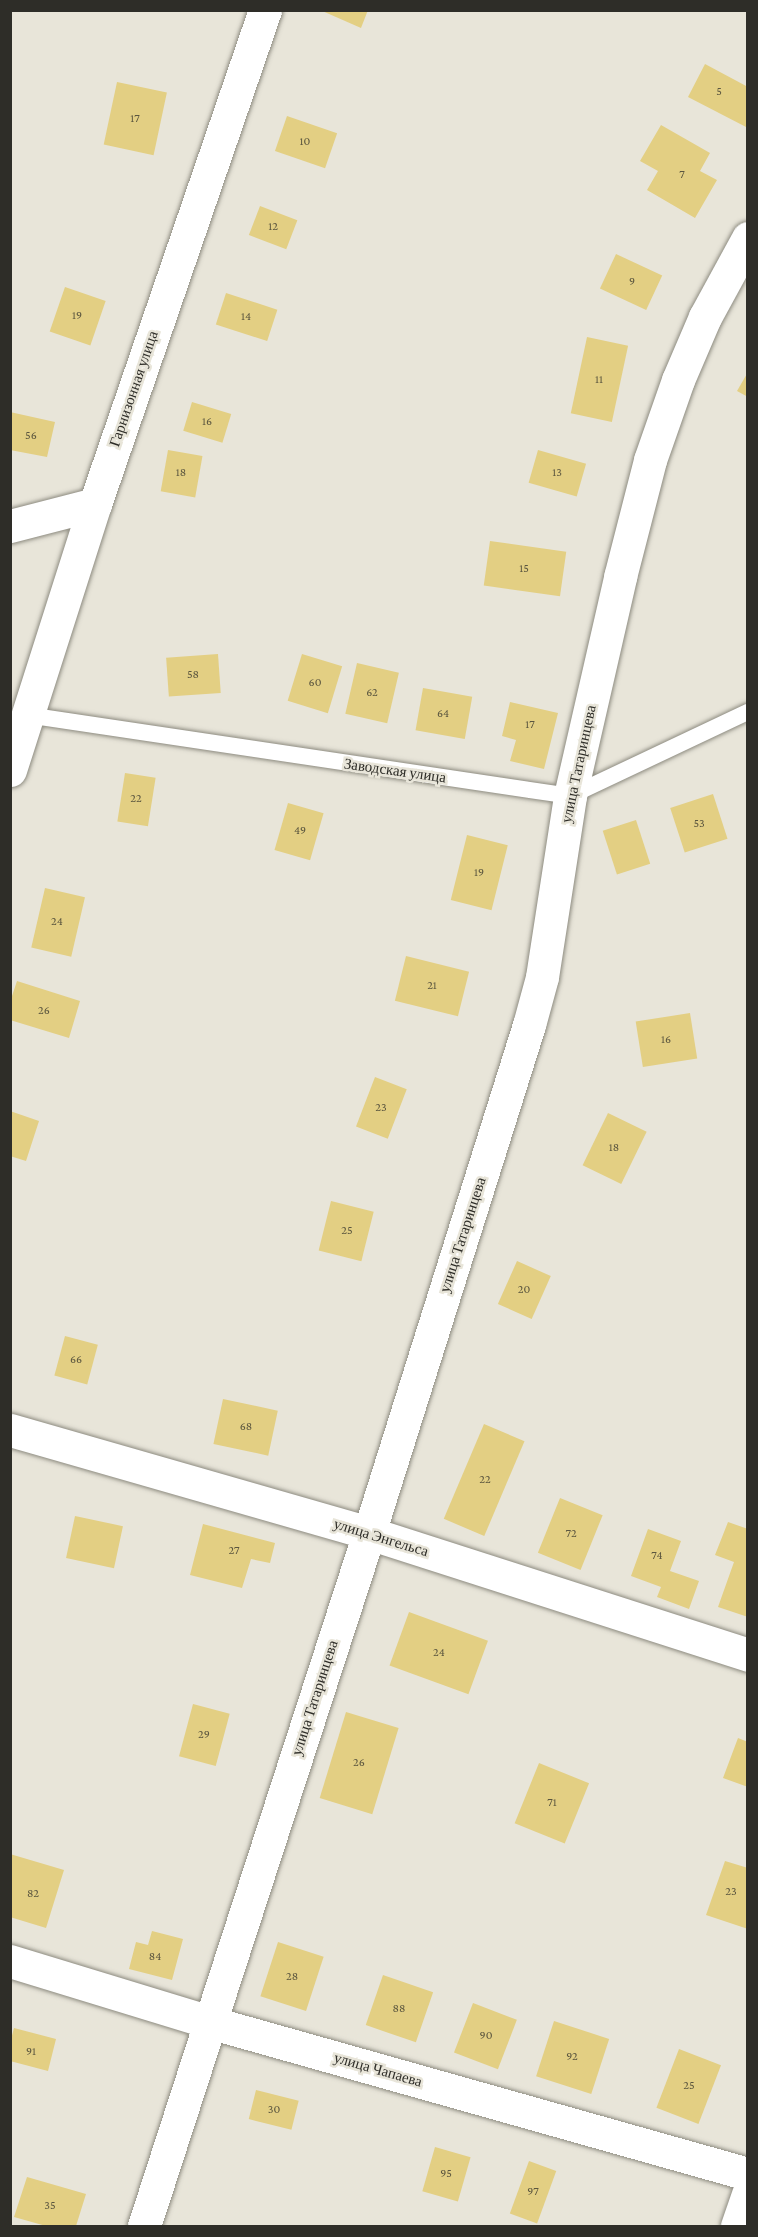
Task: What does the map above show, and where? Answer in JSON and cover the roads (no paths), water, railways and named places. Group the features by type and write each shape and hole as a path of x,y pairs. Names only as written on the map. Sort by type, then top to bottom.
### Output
{"street":[{"name":"Гарнизонная улица","path":"10,770 95,504 265,10"},
{"name":"улица Татаринцева","path":"144,2226 369,1533 530,1025 542,976 570,796 622,566 650,460 678,380 705,316 747,238"},
{"path":"10,526 95,504"},
{"name":"улица Энгельса","path":"10,1430 369,1533 747,1656"},
{"name":"улица Чапаева","path":"10,1961 209,2022 747,2174"},
{"path":"737,2226 747,2194"}],"lane":[{"path":"570,796 747,712"},
{"name":"Заводская улица","path":"27,715 570,796"}]}
